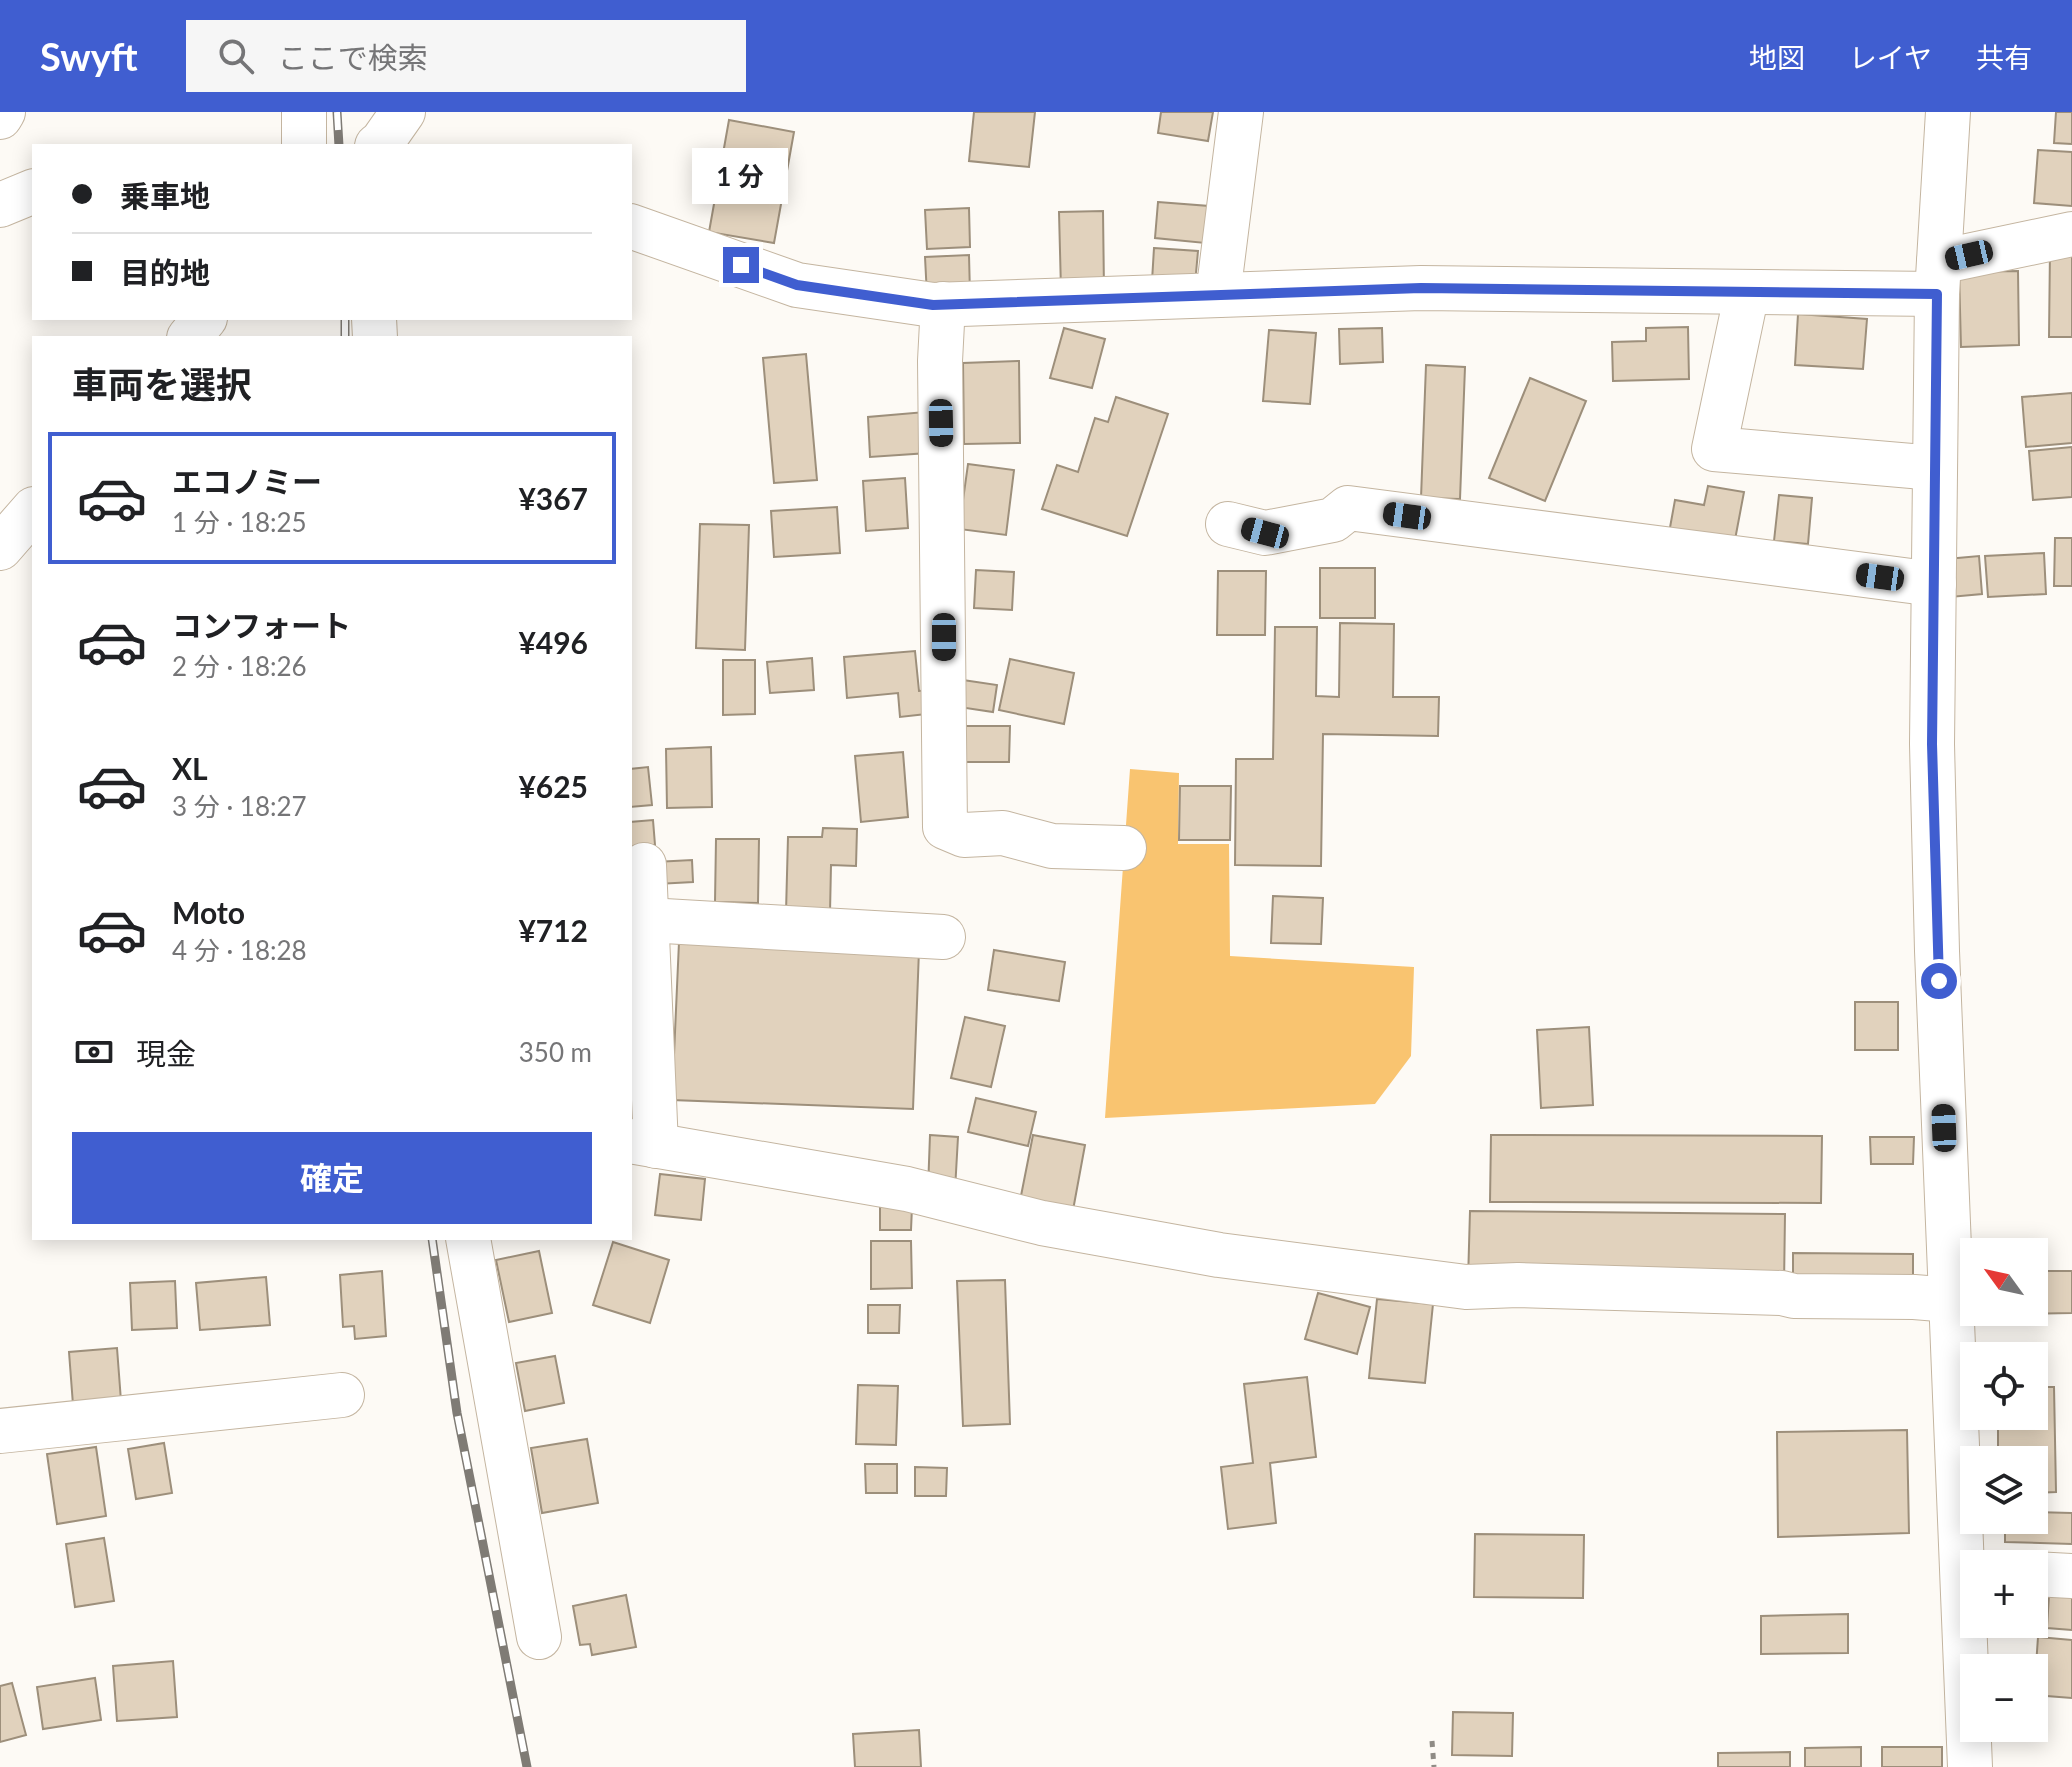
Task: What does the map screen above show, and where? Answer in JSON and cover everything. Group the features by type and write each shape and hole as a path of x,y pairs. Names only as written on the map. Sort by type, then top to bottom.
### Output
{"street":[{"path":"304,112 304,144"},
{"path":"1218,295 1241,112"},
{"path":"1948,112 1938,278 1932,744 1951,1300 1967,1550"},
{"path":"0,205 32,192"},
{"path":"632,227 797,285 943,304 1421,288 1747,292 1938,278 2072,234"},
{"path":"1747,292 1714,449 1935,468"},
{"path":"943,304 940,361 945,827 964,835 1003,833 1052,846 1124,848"},
{"path":"191,336 203,320"},
{"path":"1228,524 1265,533 1333,520 1348,508 1934,584"},
{"path":"0,548 32,511"},
{"path":"644,865 647,920 643,1144 907,1189 1042,1223 1219,1255 1466,1287 1565,1287 1951,1300"},
{"path":"647,920 943,937"},
{"path":"468,1240 539,1637"},
{"path":"0,1431 342,1395"},
{"path":"2048,1575 2072,1576"},
{"path":"1969,1638 1970,1767"}],"path":[{"path":"1432,1741 1434,1767"}],"shaded area":[{"path":"1130,769 1179,773 1178,844 1229,844 1230,956 1414,967 1411,1056 1375,1104 1105,1118"}],"building":[{"path":"974,112 1035,112 1029,167 969,161"},
{"path":"1161,112 1213,112 1208,141 1158,133"},
{"path":"2056,112 2072,112 2072,144 2054,143"},
{"path":"729,120 794,132 774,243 709,232"},
{"path":"2038,150 2072,152 2072,206 2034,203"},
{"path":"1158,202 1209,206 1205,243 1155,238"},
{"path":"969,208 970,247 927,249 925,210"},
{"path":"1103,211 1104,290 1061,290 1059,212"},
{"path":"1154,248 1198,251 1195,284 1152,281"},
{"path":"2050,249 2072,249 2072,337 2049,337"},
{"path":"969,255 970,294 927,296 925,257"},
{"path":"2018,271 2019,345 1961,347 1959,272"},
{"path":"1798,314 1867,319 1863,369 1795,365"},
{"path":"1688,327 1689,379 1613,381 1612,342 1646,341 1646,328"},
{"path":"1064,328 1105,339 1092,388 1050,378"},
{"path":"1382,328 1383,362 1340,364 1339,329"},
{"path":"1269,330 1316,333 1310,404 1263,401"},
{"path":"806,354 817,480 774,483 763,358"},
{"path":"1019,361 1020,443 964,444 963,363"},
{"path":"1426,365 1465,367 1460,499 1421,498"},
{"path":"1530,378 1586,401 1545,501 1489,478"},
{"path":"2072,393 2072,443 2026,447 2022,397"},
{"path":"1116,397 1168,414 1127,536 1042,509 1057,465 1078,472 1095,418 1108,422"},
{"path":"925,412 928,453 870,457 868,417"},
{"path":"2072,447 2072,497 2033,500 2029,451"},
{"path":"968,464 1014,470 1006,535 959,529"},
{"path":"905,478 908,528 866,531 863,481"},
{"path":"1708,486 1744,492 1734,545 1669,533 1675,500 1704,505"},
{"path":"1779,495 1812,498 1808,544 1774,541"},
{"path":"837,507 840,553 774,557 771,511"},
{"path":"700,524 749,525 745,650 696,648"},
{"path":"2055,538 2072,538 2072,586 2054,586"},
{"path":"2044,553 2046,594 1988,597 1985,556"},
{"path":"1979,556 1982,594 1950,597 1947,559"},
{"path":"1320,568 1375,568 1375,618 1320,618"},
{"path":"976,570 1014,572 1012,610 974,608"},
{"path":"1218,571 1266,571 1265,635 1217,635"},
{"path":"1340,623 1394,624 1393,697 1439,697 1438,736 1323,734 1321,866 1235,865 1236,759 1273,759 1275,627 1317,627 1316,696 1339,697"},
{"path":"915,651 919,691 933,690 935,713 900,717 898,693 847,698 844,657"},
{"path":"812,658 814,690 770,693 767,662"},
{"path":"1010,659 1074,673 1064,724 999,710"},
{"path":"723,660 755,660 755,714 723,715"},
{"path":"963,680 997,685 993,712 959,707"},
{"path":"965,726 1010,726 1009,762 964,762"},
{"path":"711,747 712,807 667,808 666,749"},
{"path":"903,752 908,817 861,822 855,756"},
{"path":"648,767 652,805 632,807 632,769"},
{"path":"1180,786 1231,786 1230,840 1179,840"},
{"path":"653,820 655,845 632,847 632,822"},
{"path":"823,828 857,829 856,866 831,865 830,913 786,912 788,837 822,837"},
{"path":"716,839 759,839 758,903 715,902"},
{"path":"692,860 693,882 657,884 655,862"},
{"path":"1273,896 1323,898 1321,944 1271,943"},
{"path":"679,942 919,950 913,1109 672,1100"},
{"path":"994,950 1065,962 1059,1001 988,990"},
{"path":"1855,1002 1898,1002 1898,1050 1855,1050"},
{"path":"965,1017 1005,1026 991,1087 951,1078"},
{"path":"1589,1027 1593,1105 1541,1108 1537,1030"},
{"path":"976,1098 1036,1112 1028,1146 968,1132"},
{"path":"930,1135 958,1137 955,1190 928,1189"},
{"path":"1033,1135 1085,1145 1071,1221 1018,1211"},
{"path":"1491,1135 1822,1136 1821,1203 1490,1202"},
{"path":"1870,1137 1914,1137 1913,1164 1871,1164"},
{"path":"660,1174 705,1179 701,1220 655,1215"},
{"path":"880,1206 912,1207 911,1230 880,1230"},
{"path":"1470,1211 1785,1214 1784,1286 1468,1281"},
{"path":"871,1241 911,1241 912,1288 871,1289"},
{"path":"613,1242 669,1260 650,1323 593,1305"},
{"path":"539,1251 552,1313 509,1322 496,1260"},
{"path":"1793,1253 1913,1254 1913,1292 1793,1291"},
{"path":"382,1271 386,1336 355,1339 354,1326 343,1327 340,1275"},
{"path":"2048,1271 2072,1271 2072,1313 2048,1313"},
{"path":"266,1277 270,1325 200,1330 196,1283"},
{"path":"1005,1280 1010,1424 963,1426 957,1281"},
{"path":"175,1281 177,1328 132,1330 130,1283"},
{"path":"1318,1293 1370,1307 1357,1354 1305,1339"},
{"path":"1377,1299 1433,1304 1425,1383 1369,1378"},
{"path":"868,1305 900,1305 899,1333 868,1333"},
{"path":"117,1348 122,1414 74,1418 69,1352"},
{"path":"555,1356 564,1403 525,1411 516,1363"},
{"path":"1307,1377 1316,1457 1270,1463 1276,1523 1228,1529 1221,1467 1253,1463 1244,1384"},
{"path":"858,1385 898,1386 896,1445 856,1444"},
{"path":"2048,1387 2054,1387 2056,1492 2048,1492 2048,1446 1998,1446 1998,1430 2048,1430"},
{"path":"1907,1430 1909,1533 1778,1537 1777,1432"},
{"path":"587,1439 598,1503 542,1513 531,1448"},
{"path":"164,1443 172,1493 136,1499 128,1449"},
{"path":"96,1447 106,1516 57,1524 47,1454"},
{"path":"865,1464 897,1464 897,1493 866,1493"},
{"path":"915,1467 947,1468 946,1496 915,1496"},
{"path":"2048,1512 2072,1513 2072,1544 2005,1542 2005,1534 2048,1534"},
{"path":"1475,1534 1584,1535 1583,1598 1474,1597"},
{"path":"104,1538 114,1601 75,1607 66,1544"},
{"path":"626,1595 636,1647 592,1655 590,1644 580,1645 573,1606"},
{"path":"2049,1595 2072,1596 2072,1630 2048,1628"},
{"path":"1848,1614 1848,1653 1761,1654 1761,1616"},
{"path":"2038,1638 2072,1640 2072,1698 2048,1696 2048,1654 2037,1654"},
{"path":"173,1661 177,1717 117,1721 113,1666"},
{"path":"95,1678 101,1720 43,1729 37,1687"},
{"path":"12,1683 26,1735 0,1742 0,1686"},
{"path":"1453,1712 1513,1713 1512,1756 1452,1755"},
{"path":"919,1730 921,1767 855,1767 853,1734"},
{"path":"1861,1747 1861,1767 1805,1767 1805,1748"},
{"path":"1882,1747 1942,1747 1942,1767 1882,1767"},
{"path":"1790,1752 1790,1767 1718,1767 1718,1753"}],"railway":[{"path":"337,112 339,144"},
{"path":"345,320 345,336"},
{"path":"432,1240 457,1413 527,1767"}],"route":[{"path":"741,265 797,285 933,305 1421,288 1937,294 1932,744 1939,981"}]}
